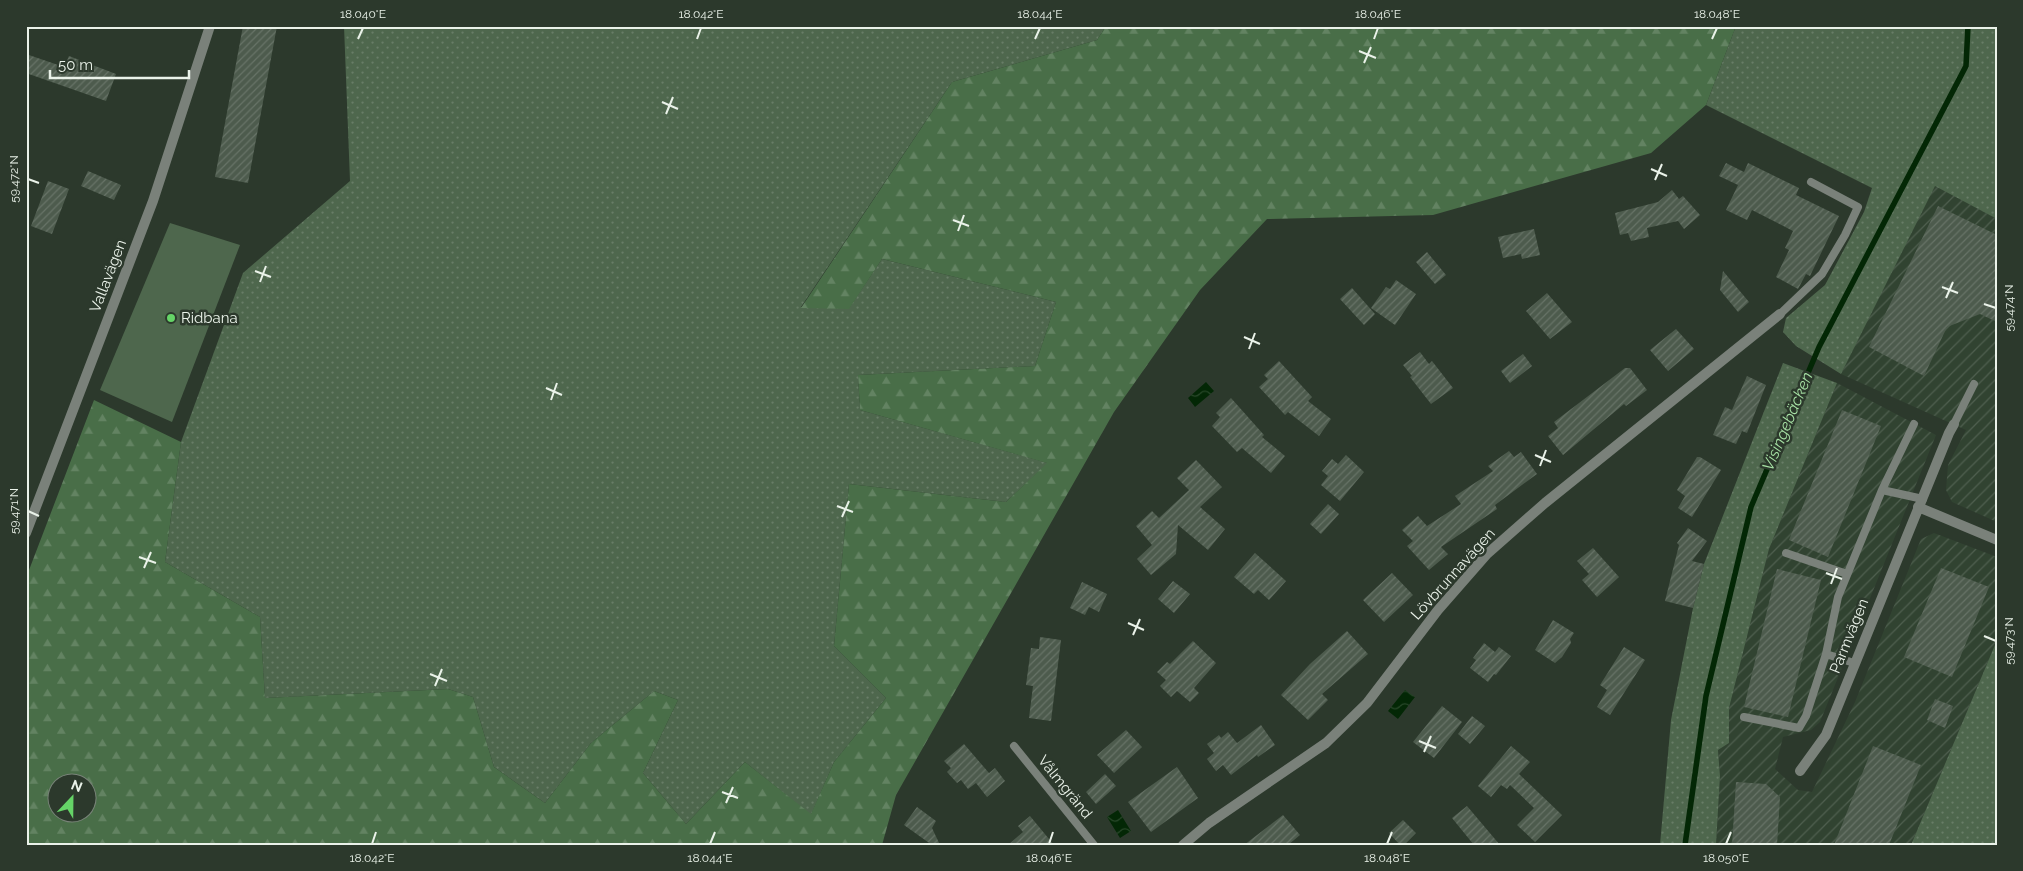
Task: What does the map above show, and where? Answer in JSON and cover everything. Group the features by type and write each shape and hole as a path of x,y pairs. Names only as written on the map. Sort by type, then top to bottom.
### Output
{"street":[{"name":"Vallavägen","path":"26,533 152,201 210,26"},
{"name":"Lövbrunnavägen","path":"1183,845 1209,823 1326,743 1367,703 1438,610 1487,554 1545,503 1780,314"},
{"name":"Parmvägen","path":"1800,771 1826,735 1854,663 1954,424"},
{"path":"1920,503 1997,540"}],"lane":[{"path":"1780,314 1822,274 1845,235 1858,207 1811,182"},
{"path":"1954,424 1974,384"},
{"path":"1744,717 1799,728 1806,716 1826,654 1838,597 1882,490 1914,424"},
{"path":"1882,490 1920,503"},
{"path":"1786,552 1847,574"},
{"path":"1826,654 1854,663"},
{"name":"Vålmgränd","path":"1014,746 1094,845"}],"shaded area":[{"path":"344,26 1106,26 1097,40 952,82 801,307 849,308 882,259 1056,302 1035,366 858,375 860,410 1048,463 1006,502 849,484 834,646 886,698 834,762 811,815 745,762 686,824 643,773 678,700 654,691 591,743 545,803 494,767 473,697 448,689 265,698 260,617 165,562 181,442 243,273 350,181"},
{"path":"1736,26 1997,26 1997,219 1935,186 1841,374 1796,346 1783,332 1786,318 1825,285 1864,212 1872,188 1706,105"},
{"path":"1933,184 1997,219 1997,522 1952,502 1946,490 1948,465 1966,430 1841,374"},
{"name":"Ridbana","path":"170,223 240,245 172,422 100,390"},
{"path":"1783,363 1837,383 1769,549 1729,708 1729,743 1718,750 1720,776 1716,845 1660,845 1671,720 1693,608 1704,564"},
{"path":"1837,383 1936,435 1820,722 1811,730 1783,737 1775,769 1798,790 1812,792 1855,702 1921,539 1934,533 1997,557 1997,640 1911,845 1716,845 1720,776 1718,750 1729,743 1729,708 1769,549"},
{"path":"1997,640 1997,845 1911,845"}],"green space":[{"path":"1106,26 1736,26 1706,105 1651,153 1433,215 1267,219 1200,290 1114,412 896,795 882,845 26,845 26,578 94,400 181,442 165,562 260,617 265,698 448,689 473,697 494,767 545,803 591,743 654,691 678,700 643,773 686,824 745,762 811,814 834,762 886,698 834,646 849,484 1006,502 1047,463 860,410 858,375 1035,366 1056,302 882,259 849,309 801,308 952,82 1097,40"}],"water":[{"path":"1206,382 1214,391 1195,407 1188,398"},
{"path":"1405,690 1415,697 1398,719 1388,711"},
{"path":"1118,810 1131,831 1120,838 1107,817"}],"building":[{"path":"243,26 277,26 248,183 215,177"},
{"path":"26,54 64,67 69,56 116,74 106,101 26,73"},
{"path":"1726,163 1744,172 1748,163 1799,188 1796,195 1839,216 1810,276 1806,274 1798,289 1776,277 1789,250 1785,248 1793,231 1752,210 1747,220 1726,210 1738,185 1719,176"},
{"path":"88,171 121,185 114,200 81,186"},
{"path":"48,181 69,189 52,234 31,226"},
{"path":"1672,190 1679,199 1683,196 1700,215 1684,229 1678,221 1647,228 1649,237 1631,241 1628,233 1620,235 1615,213 1658,202"},
{"path":"1938,206 1997,235 1997,322 1980,314 1947,327 1924,376 1869,347"},
{"path":"1534,229 1540,255 1522,259 1521,254 1503,258 1498,237"},
{"path":"1427,252 1446,275 1435,284 1416,262"},
{"path":"1723,271 1749,302 1738,312 1720,290"},
{"path":"1396,280 1416,294 1395,325 1371,308 1386,287 1390,289"},
{"path":"1352,288 1375,314 1364,325 1340,299"},
{"path":"1547,293 1572,322 1550,339 1526,311"},
{"path":"1676,329 1694,349 1668,371 1650,350"},
{"path":"1420,352 1429,364 1432,361 1453,388 1431,404 1403,365"},
{"path":"1523,354 1532,366 1510,383 1501,371"},
{"path":"1279,361 1312,397 1308,401 1331,419 1319,436 1288,412 1285,415 1259,387 1268,379 1264,375"},
{"path":"1625,368 1630,368 1647,390 1626,406 1624,404 1563,455 1548,436 1558,428 1554,422"},
{"path":"1747,376 1766,385 1747,433 1742,431 1736,444 1713,435 1725,407 1732,410"},
{"path":"1231,398 1264,435 1262,437 1285,456 1271,473 1242,448 1237,452 1212,426 1220,417 1216,413"},
{"path":"1842,410 1881,426 1828,557 1789,540"},
{"path":"1509,451 1514,457 1521,452 1537,474 1495,505 1497,509 1441,547 1448,554 1429,570 1407,546 1413,541 1402,530 1418,516 1427,526 1461,504 1455,496 1493,471 1488,466"},
{"path":"1346,455 1364,472 1340,501 1321,485 1328,476 1322,471 1332,459 1338,464"},
{"path":"1697,457 1721,470 1692,517 1678,508 1685,496 1677,490"},
{"path":"1196,460 1222,487 1200,507 1225,529 1208,550 1178,525 1176,554 1151,575 1137,559 1152,545 1136,526 1152,511 1159,518 1189,490 1177,478"},
{"path":"1328,504 1339,514 1321,534 1310,524"},
{"path":"1688,528 1707,541 1692,561 1704,564 1693,608 1665,601 1679,545 1677,543"},
{"path":"1593,548 1619,577 1597,597 1582,580 1589,574 1577,561"},
{"path":"1255,553 1286,581 1269,600 1258,590 1254,594 1234,577"},
{"path":"1941,568 1989,587 1952,677 1904,657"},
{"path":"1777,569 1821,580 1788,717 1744,707"},
{"path":"1392,573 1413,595 1384,622 1363,600"},
{"path":"1173,581 1190,594 1174,613 1158,599"},
{"path":"1082,582 1107,594 1099,612 1089,607 1085,615 1070,608"},
{"path":"1553,620 1574,633 1570,639 1571,643 1562,657 1555,663 1535,650"},
{"path":"1347,631 1368,654 1322,694 1328,700 1308,720 1281,695 1310,664"},
{"path":"1040,637 1061,640 1051,721 1029,718 1033,686 1026,685 1031,648 1039,649"},
{"path":"1193,641 1216,663 1194,688 1199,693 1190,702 1177,691 1171,697 1160,686 1166,680 1157,672 1167,662 1170,664"},
{"path":"1484,643 1495,652 1499,647 1511,656 1488,682 1470,668 1476,660 1473,658"},
{"path":"1624,647 1645,660 1610,715 1597,707 1607,690 1600,685"},
{"path":"1935,699 1953,706 1945,728 1927,720"},
{"path":"1442,706 1462,722 1434,758 1413,742"},
{"path":"1472,716 1485,726 1470,744 1458,734"},
{"path":"1261,725 1275,745 1258,757 1257,755 1231,775 1223,765 1216,771 1207,759 1214,753 1207,744 1219,735 1221,738 1228,732 1237,743"},
{"path":"1126,730 1142,747 1114,773 1097,755"},
{"path":"964,744 989,773 995,768 1005,781 987,797 976,783 968,789 961,780 957,783 947,772 951,768 944,761"},
{"path":"1511,746 1530,762 1519,774 1562,815 1535,842 1517,825 1534,808 1510,785 1507,789 1501,785 1491,797 1478,786"},
{"path":"1873,746 1921,765 1889,845 1834,845"},
{"path":"1177,767 1198,798 1151,832 1128,802"},
{"path":"1105,774 1116,786 1096,804 1086,792"},
{"path":"1736,782 1766,784 1780,797 1777,845 1732,845"},
{"path":"1467,806 1500,845 1474,845 1452,818"},
{"path":"917,807 936,821 932,828 940,845 932,845 904,825"},
{"path":"1283,815 1300,835 1288,845 1244,845"},
{"path":"1030,816 1054,845 1008,845 1023,832 1018,826"},
{"path":"1403,820 1416,833 1404,845 1400,845 1389,833"}],"waterway":[{"name":"Visingebäcken","path":"1685,845 1706,696 1751,507 1819,347 1966,66 1968,26"}],"place":[{"name":"Ridbana","path":"171,318"}]}
